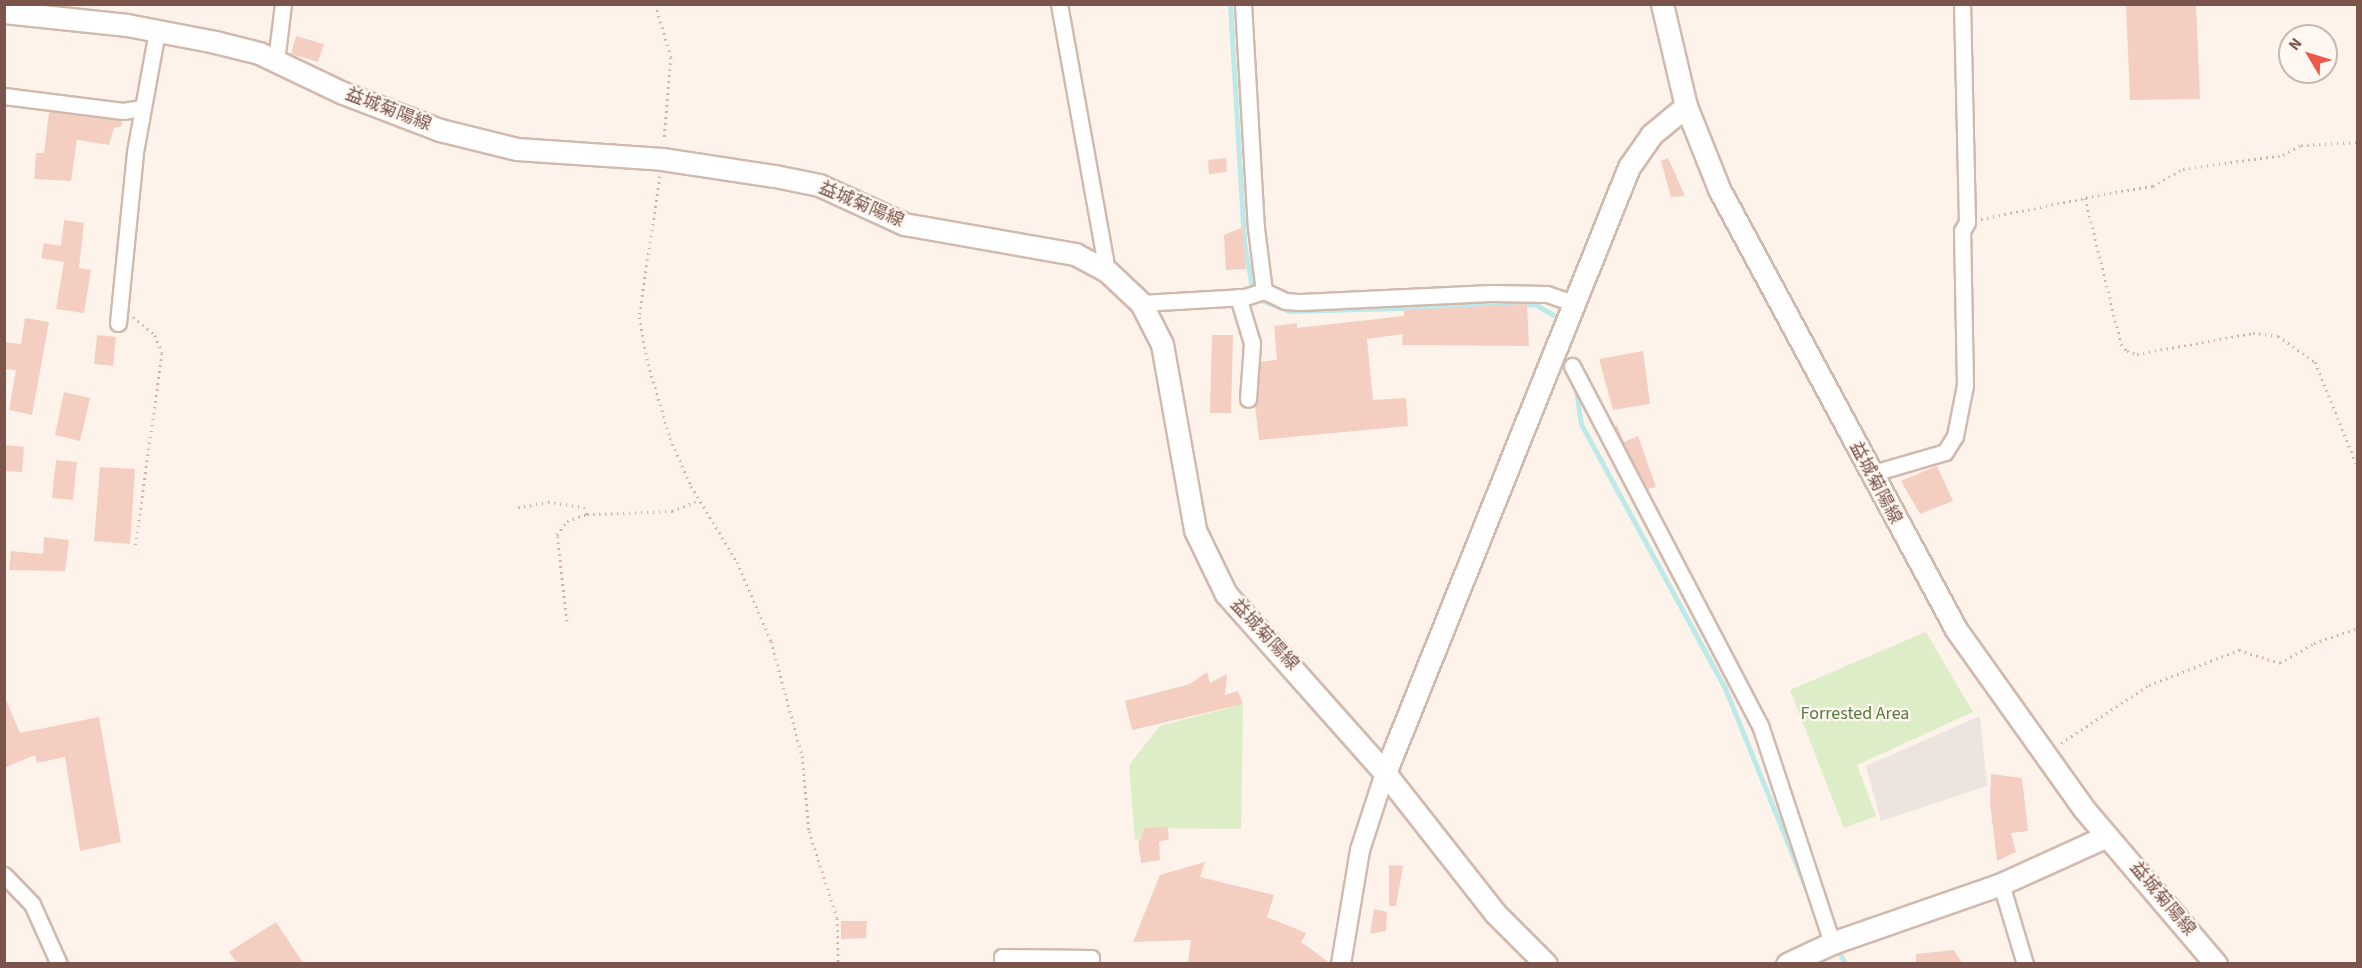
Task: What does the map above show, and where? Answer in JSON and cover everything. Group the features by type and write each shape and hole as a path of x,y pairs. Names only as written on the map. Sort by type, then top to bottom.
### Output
{"main road":[{"name":"益城菊陽線","path":"1662,4 1686,106 1719,189 1954,628 2106,836 2216,963"},
{"name":"益城菊陽線","path":"4,12 157,30 215,42 276,61 343,93 440,130 517,149 662,159 819,185 904,224 1075,254 1107,271 1141,303 1162,344 1195,530 1226,594 1385,773 1496,913 1546,963"},
{"path":"1385,773 1576,304 1629,167 1652,135 1686,106"},
{"path":"1787,963 1833,943 2001,884 2106,836"}],"street":[{"path":"276,61 283,4"},
{"path":"1059,4 1107,271"},
{"path":"1243,4 1256,228 1264,291"},
{"path":"1870,474 1945,452 1952,445 1965,385 1962,231 1967,222 1962,4"},
{"path":"119,318 143,108 157,30"},
{"path":"4,96 123,111 143,108"},
{"path":"1141,303 1238,297 1264,291 1285,301 1301,302 1491,293 1547,294 1576,304"},
{"path":"1238,297 1252,343 1248,399"},
{"path":"1572,366 1760,725 1833,943"},
{"path":"1341,963 1360,850 1385,773"},
{"path":"4,874 32,904 59,963"},
{"path":"2001,884 2025,963"},
{"path":"1002,963 1002,957 1091,958 1090,963"}],"path":[{"path":"655,4 671,57 662,159 639,317 648,364 670,438 699,500 737,562 771,641 802,756 809,831 837,918 838,963"},
{"path":"1967,222 2153,186 2183,169 2283,155 2301,145 2358,142"},
{"path":"2085,198 2121,344 2127,351 2137,354 2253,333 2278,336 2315,362 2358,468"},
{"path":"119,318 138,319 155,335 162,353 135,548"},
{"path":"567,621 557,534 567,520 587,514 672,511 699,500"},
{"path":"518,507 548,502 584,507 587,514"},
{"path":"2044,754 2149,685 2239,650 2280,663 2314,643 2358,628"}],"shaded area":[{"path":"1980,716 1987,786 1881,821 1866,766"}],"green space":[{"name":"Forrested Area","path":"1926,632 1973,712 1857,765 1876,816 1844,828 1790,690"},
{"path":"1243,704 1241,829 1144,828 1141,839 1135,840 1129,765 1160,726"}],"building":[{"path":"2126,4 2196,4 2200,99 2130,100"},
{"path":"296,36 324,44 318,62 291,54"},
{"path":"49,112 122,121 122,126 114,128 109,145 77,140 71,181 34,179 36,153 44,153"},
{"path":"1226,158 1227,172 1209,174 1208,160"},
{"path":"1668,158 1685,196 1671,197 1661,161"},
{"path":"64,220 84,223 79,268 91,270 84,313 56,309 64,262 41,258 44,243 61,246"},
{"path":"1243,227 1246,269 1226,270 1224,235"},
{"path":"1527,304 1529,346 1402,345 1403,334 1367,339 1373,400 1406,398 1408,426 1259,440 1255,405 1260,362 1277,360 1274,326 1297,323 1297,328 1404,316 1404,310"},
{"path":"25,318 49,322 32,415 9,410 16,370 4,369 4,342 21,344"},
{"path":"97,335 116,337 113,366 94,364"},
{"path":"1212,335 1233,335 1231,413 1210,413"},
{"path":"1643,351 1650,404 1613,410 1599,359"},
{"path":"64,392 90,398 80,441 55,435"},
{"path":"1617,425 1624,442 1638,436 1656,487 1648,489 1615,427"},
{"path":"6,445 24,447 22,472 4,471"},
{"path":"56,460 77,462 73,500 52,498"},
{"path":"1937,466 1953,501 1920,514 1901,481"},
{"path":"100,467 135,469 130,544 94,541"},
{"path":"44,537 69,540 65,571 9,570 11,551 43,554"},
{"path":"1207,672 1210,683 1227,674 1225,695 1238,691 1243,704 1132,730 1125,701 1190,684"},
{"path":"4,695 20,733 99,717 121,842 80,851 65,757 37,763 35,755 4,768"},
{"path":"1991,774 2022,778 2028,831 2011,833 2016,852 1997,861 1990,803"},
{"path":"1168,827 1169,839 1159,842 1160,860 1141,863 1138,841 1141,839 1144,828"},
{"path":"1205,862 1200,877 1274,895 1267,917 1306,933 1301,942 1330,963 1188,963 1191,940 1133,942 1160,875"},
{"path":"1389,865 1403,866 1396,906 1389,906"},
{"path":"1374,909 1387,912 1386,931 1370,934"},
{"path":"841,921 867,921 866,938 841,939"},
{"path":"276,922 303,963 237,963 229,952"},
{"path":"1954,950 1962,963 1916,963 1916,954"}],"waterway":[{"path":"1230,4 1244,242 1252,288"},
{"path":"1258,299 1289,311 1535,304 1553,315"},
{"path":"1575,382 1581,424 1725,688 1811,901"},
{"path":"1841,956 1845,964"}]}
